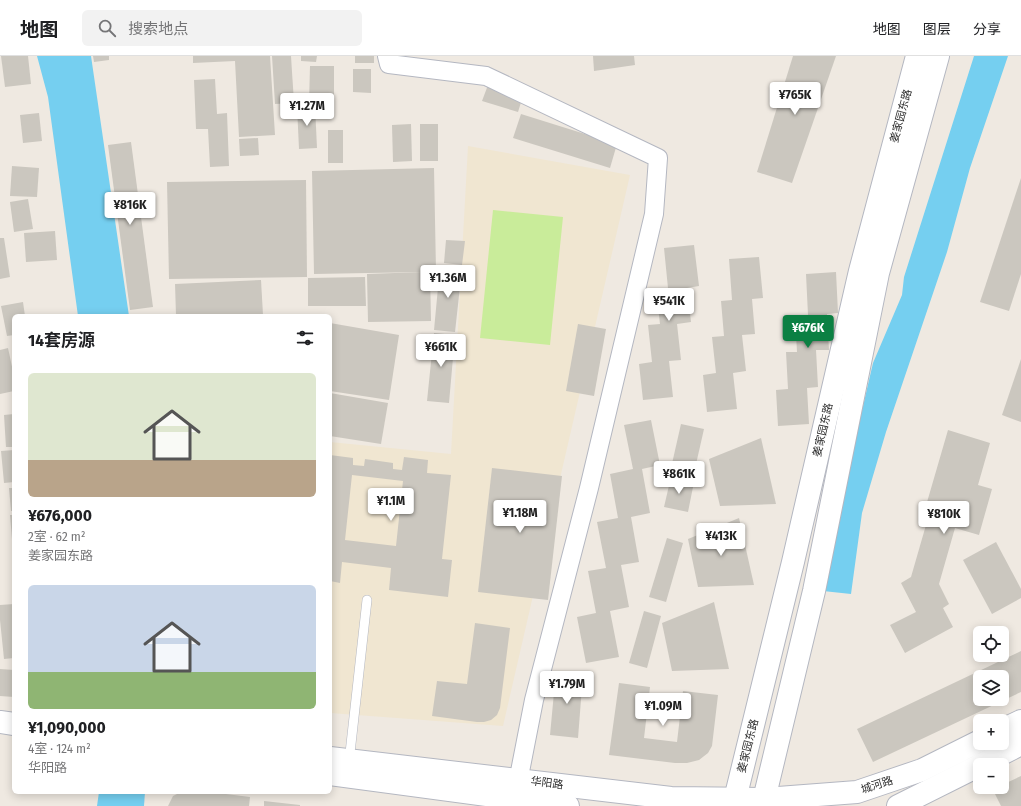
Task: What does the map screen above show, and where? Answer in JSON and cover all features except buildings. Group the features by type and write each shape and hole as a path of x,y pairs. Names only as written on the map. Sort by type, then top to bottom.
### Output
{"main road":[{"name":"姜家园东路","path":"735,802 795,554 860,271 917,56"},
{"name":"姜家园东路","path":"764,803 814,591 878,272 938,56"},
{"path":"1009,727 1021,721"},
{"path":"0,722 12,724"},
{"path":"0,736 12,737"},
{"name":"城河路","path":"764,803 857,792 922,770 973,744"},
{"path":"994,758 1021,744"},
{"name":"华阳路","path":"339,767 517,790 764,803"},
{"path":"898,806 973,768"},
{"name":"华阳路","path":"517,790 568,806"}],"street":[{"path":"388,56 389,64 486,76 658,158 654,214 589,488 534,700 517,790"}],"lane":[{"path":"339,767 367,600"}],"shaded area":[{"path":"468,146 630,175 503,726 332,713 332,442 451,454"}],"green space":[{"path":"493,210 563,217 550,345 480,338"}],"water":[{"path":"37,56 91,56 129,314 78,314 48,97"},
{"path":"974,56 1008,56 970,168 947,252 886,432 862,513 851,594 823,591 873,363 902,295 904,277"},
{"path":"99,794 145,794 144,806 97,806"}]}
